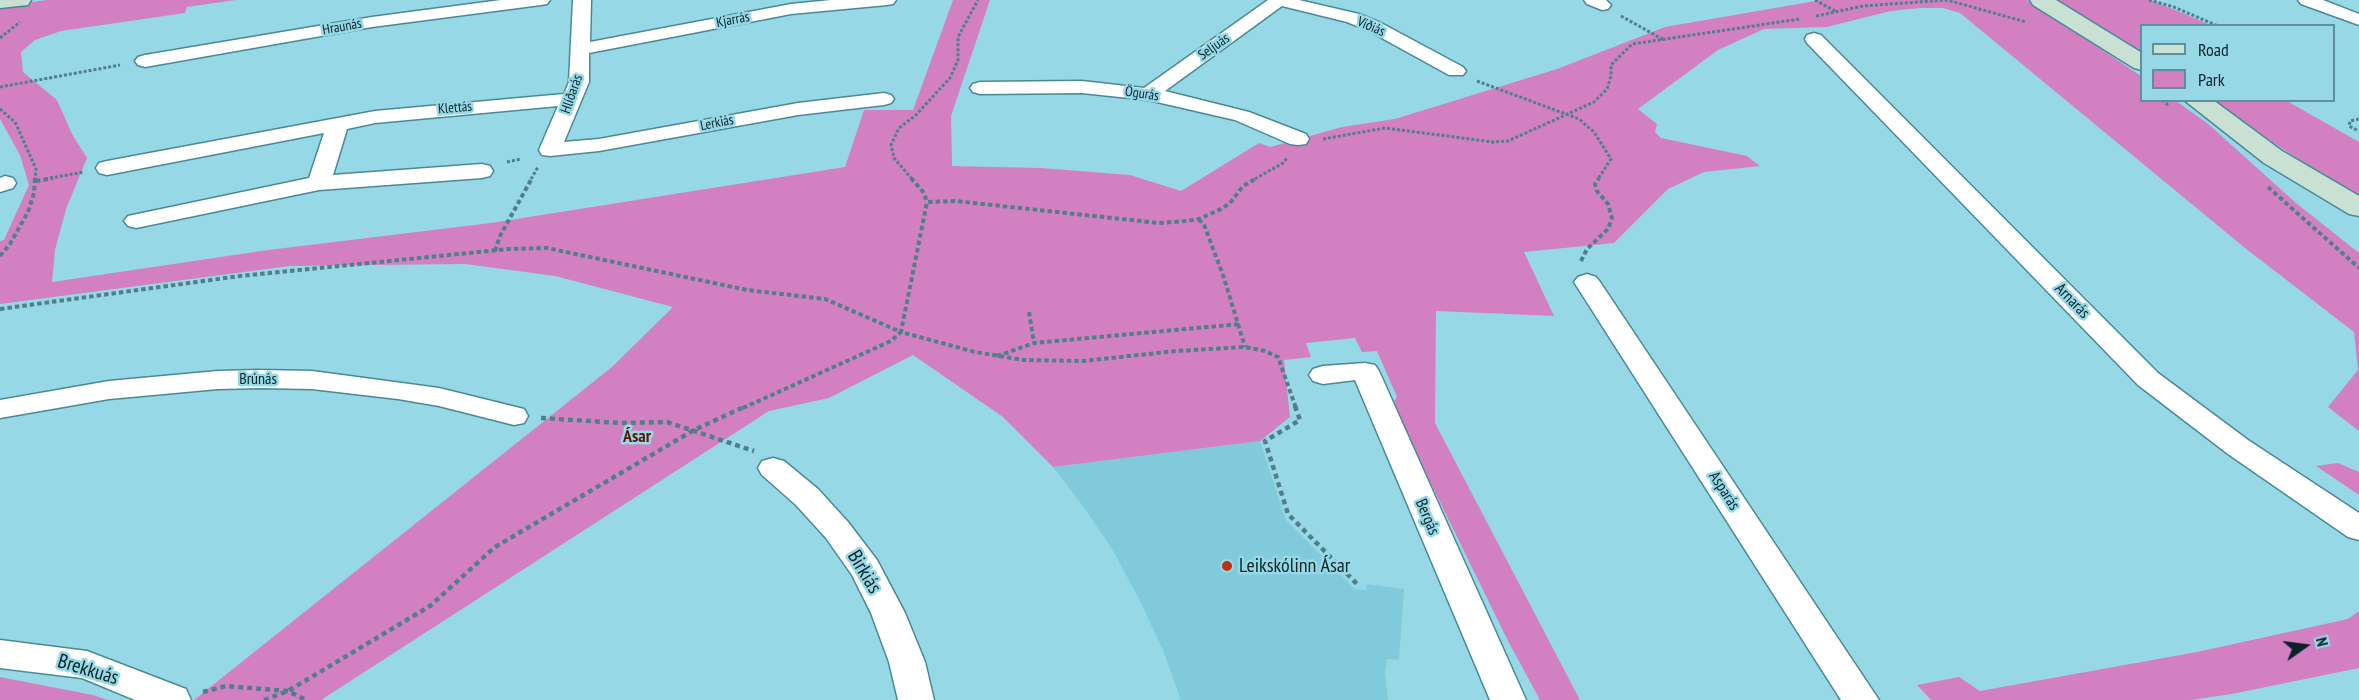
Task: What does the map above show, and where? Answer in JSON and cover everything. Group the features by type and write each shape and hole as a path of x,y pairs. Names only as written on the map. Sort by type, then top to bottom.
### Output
{"street":[{"path":"0,2 20,0"},
{"name":"Hraunás","path":"145,61 372,22 541,0"},
{"name":"Hlíðarás","path":"550,150 579,82 582,0"},
{"name":"Kjarrás","path":"581,49 774,12 887,0"},
{"name":"Víðiás","path":"1279,0 1353,18 1375,27 1456,71"},
{"name":"Seljuás","path":"1148,94 1279,0"},
{"path":"2042,0 2140,62"},
{"path":"2307,0 2359,20"},
{"name":"Arnarás","path":"1809,25 2148,379 2238,447 2359,529"},
{"name":"Ögurás","path":"980,88 1071,87 1148,94 1242,116 1301,146"},
{"name":"Klettás","path":"107,168 338,123 425,111 573,99"},
{"name":"Lerkiás","path":"550,150 599,145 790,110 884,99"},
{"path":"2199,102 2273,158 2359,208"},
{"path":"320,183 338,123"},
{"path":"2273,158 2287,174 2359,227"},
{"path":"136,221 320,183 482,171"},
{"name":"Asparás","path":"1587,282 1861,700"},
{"name":"Bergás","path":"1323,375 1365,371 1508,700"},
{"name":"Brúnás","path":"0,409 109,390 218,380 260,379 312,380 398,390 439,397 514,417"},
{"name":"Birkiás","path":"772,468 807,497 830,522 865,569 892,622 907,662 916,700"},
{"name":"Brekkuás","path":"0,654 53,658 87,665 173,700"}],"path":[{"path":"0,309 240,276 495,251 552,248 747,290 825,299 901,332 927,202 924,193 894,158 891,145 899,128 916,115 950,78 958,60 958,37 978,0"},
{"path":"1815,0 1835,11"},
{"path":"927,202 955,201 1159,223 1199,219 1230,203 1242,186 1283,163 1301,146 1385,128 1501,142 1570,115 1602,96 1610,82 1611,65 1632,44 1809,25 1835,11 1883,4 1947,0 2032,24"},
{"path":"2149,0 2213,24"},
{"path":"1597,3 1664,40"},
{"path":"0,87 145,61"},
{"path":"1456,71 1523,100 1570,115 1586,124 1602,142 1611,159 1595,184 1597,191 1608,204 1611,218 1608,229 1584,254 1581,262 1587,282"},
{"path":"2359,119 2350,121 2349,126 2359,131"},
{"path":"495,251 500,236 534,172 550,150"},
{"path":"2,184 36,181 107,168"},
{"path":"1199,219 1205,227 1240,324 1245,347"},
{"path":"1029,312 1034,343"},
{"path":"996,357 1034,343 1240,324"},
{"path":"514,417 621,423 667,422 753,450 772,468"},
{"path":"1300,420 1265,441 1288,514 1358,585"},
{"path":"173,700 226,686 288,691 306,700"}],"shaded area":[{"name":"Leikskólinn Ásar","path":"1260,441 1286,520 1355,589 1366,590 1367,584 1404,589 1399,660 1387,659 1385,672 1388,700 1181,700 1163,650 1112,549 1053,467"}],"green space":[{"path":"47,0 236,0 187,7 185,13 61,31 35,40 21,52 23,72 57,100 72,134 87,158 66,209 55,250 52,282 268,250 491,223 845,167 864,110 913,110 953,0 990,0 951,116 952,166 1041,168 1130,175 1181,191 1259,143 1270,147 1342,127 1395,119 1557,69 1665,27 1821,0 2027,0 2140,75 2140,102 2177,102 2207,123 2296,203 2359,253 2359,431 2328,407 2358,370 2354,332 2245,248 1960,13 1943,8 1891,11 1827,27 1764,29 1718,50 1638,109 1657,124 1655,132 1661,138 1747,156 1760,166 1704,172 1668,189 1614,243 1524,252 1554,316 1436,311 1435,423 1580,700 1540,700 1508,641 1392,404 1397,397 1377,351 1362,352 1355,338 1306,343 1311,357 1284,360 1290,417 1260,441 1053,467 1003,417 913,355 829,398 769,411 321,700 194,700 612,367 673,307 555,276 465,264 290,266 0,304 0,241 4,240 29,185 20,155 0,119 0,6"},
{"path":"2057,0 2151,0 2209,24 2140,24 2140,55"},
{"path":"2212,102 2289,102 2359,142 2359,199"},
{"path":"2338,463 2359,472 2359,495 2316,466"},
{"path":"2359,611 2359,668 2232,694 2191,700 1931,700 1917,685 1959,677 1980,691 2197,652 2348,619"},
{"path":"0,677 93,695 108,700 0,700"}],"place":[{"name":"Leikskólinn Ásar","path":"1227,566"}],"district":[{"name":"Ásar","path":"637,437"}]}
